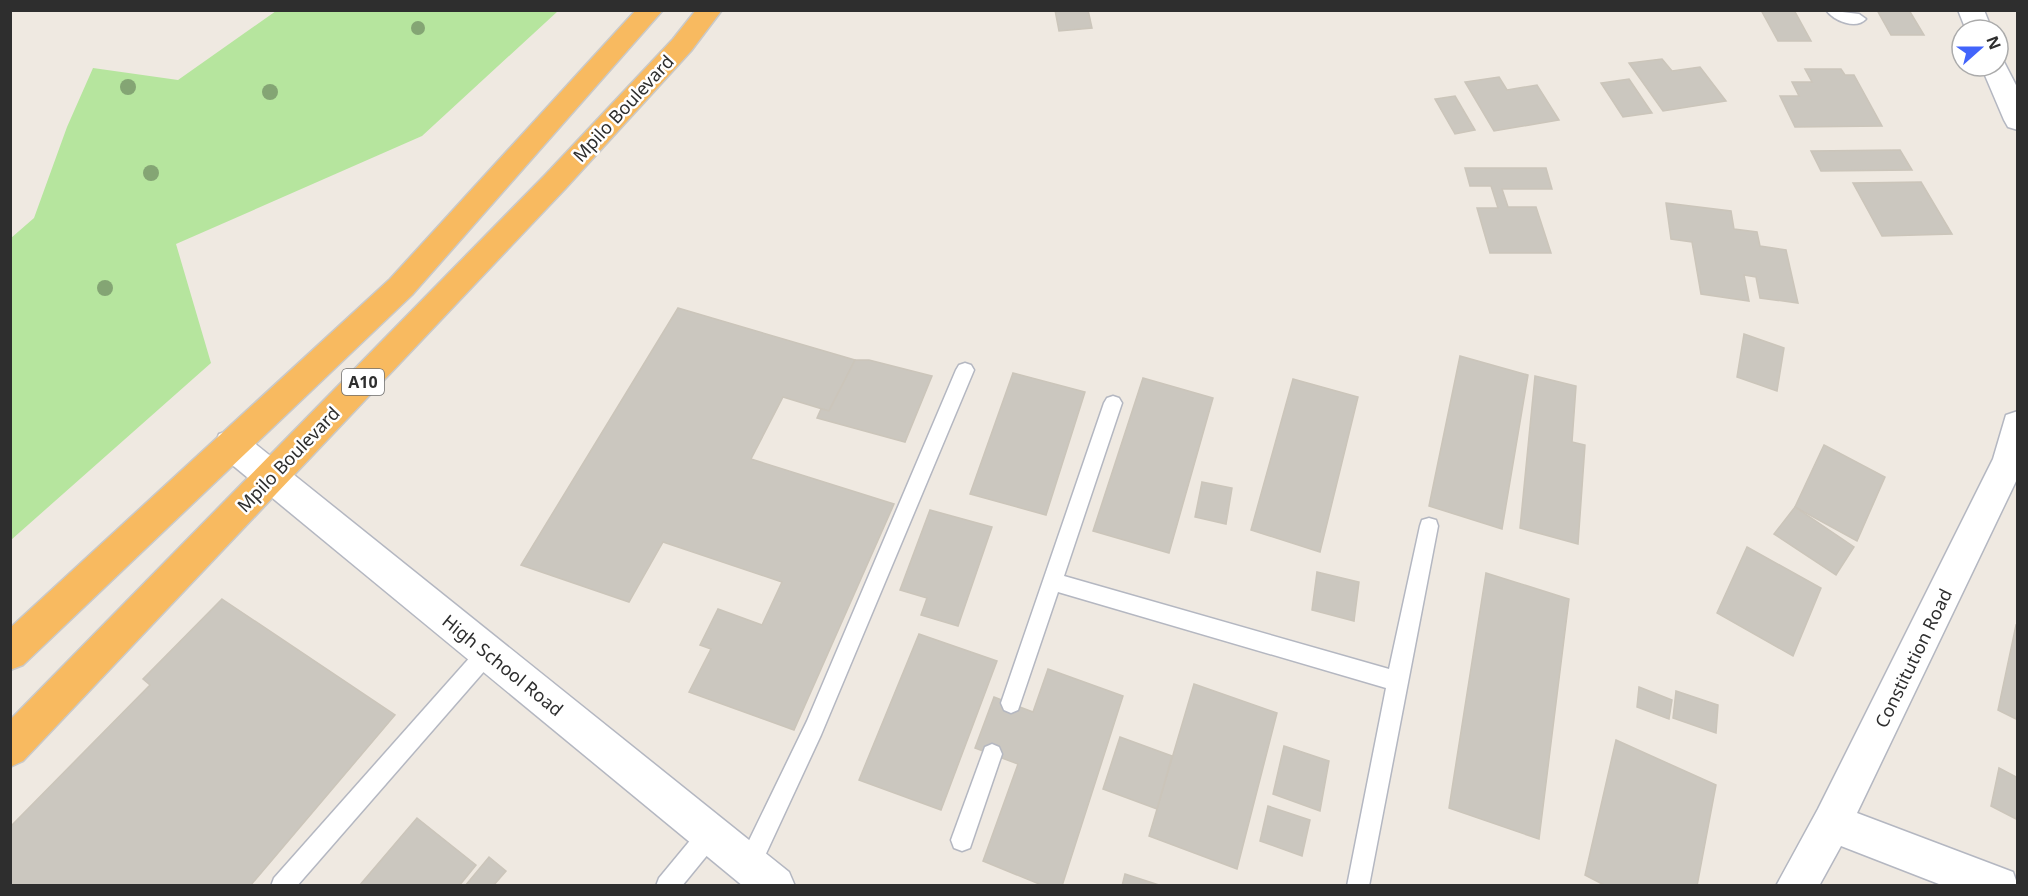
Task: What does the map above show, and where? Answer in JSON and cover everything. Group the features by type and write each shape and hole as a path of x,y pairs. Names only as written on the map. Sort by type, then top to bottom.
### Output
{"highway":[{"name":"A10","path":"10,653 400,287 651,10"},
{"name":"Mpilo Boulevard","path":"10,748 538,200 682,45 710,10"}],"street":[{"path":"1999,78 2018,120"},
{"name":"Constitution Road","path":"1796,885 1832,823 2009,460 2018,425"},
{"name":"High School Road","path":"231,444 762,875"},
{"path":"1832,823 1951,878 1999,885"}],"lane":[{"path":"1833,10 1839,16 1859,20"},
{"path":"762,875 814,728 965,370"},
{"path":"1011,704 1113,403"},
{"path":"1358,885 1429,526"},
{"path":"1053,582 1397,681"},
{"path":"282,885 487,653"},
{"path":"962,840 992,754"},
{"path":"667,885 710,834"}],"green space":[{"path":"276,11 558,11 422,136 176,244 211,363 11,540 11,238 34,218 67,127 93,68 178,80"}],"building":[{"path":"1055,10 1088,10 1092,28 1059,31"},
{"path":"1761,10 1794,10 1811,41 1778,41"},
{"path":"1877,10 1909,10 1924,35 1891,35"},
{"path":"1662,59 1672,71 1700,67 1726,101 1663,111 1629,63"},
{"path":"1805,69 1841,69 1845,75 1854,75 1882,126 1795,127 1780,96 1799,96 1792,82 1812,82"},
{"path":"1499,77 1507,90 1537,85 1559,120 1494,131 1465,82"},
{"path":"1629,79 1652,113 1623,117 1601,83"},
{"path":"1455,96 1475,130 1455,134 1435,99"},
{"path":"1900,150 1912,170 1821,171 1811,151"},
{"path":"1465,168 1546,168 1552,189 1502,189 1508,207 1536,207 1551,253 1490,253 1477,208 1498,208 1491,186 1470,186"},
{"path":"1921,182 1952,234 1882,236 1853,183"},
{"path":"1666,203 1731,211 1734,229 1757,232 1760,246 1786,250 1798,303 1760,298 1756,277 1744,275 1749,301 1701,294 1692,242 1671,239"},
{"path":"678,308 855,360 829,411 783,397 751,459 894,504 794,730 689,692 711,649 700,645 718,609 762,625 782,582 663,542 629,602 521,565"},
{"path":"1744,334 1784,348 1777,391 1737,377"},
{"path":"1460,356 1528,375 1502,529 1429,506"},
{"path":"855,360 869,360 932,376 905,442 817,418 821,409 829,411"},
{"path":"1013,373 1085,392 1046,515 970,494"},
{"path":"1535,376 1576,386 1572,442 1585,445 1578,544 1520,528"},
{"path":"1143,378 1213,398 1169,553 1093,531"},
{"path":"1293,379 1358,397 1320,552 1251,530"},
{"path":"1824,445 1885,477 1857,541 1795,507"},
{"path":"1202,482 1232,488 1226,524 1195,517"},
{"path":"1795,507 1854,547 1836,575 1774,534"},
{"path":"930,510 992,527 958,626 921,615 927,598 900,590"},
{"path":"1747,547 1821,588 1793,656 1717,613"},
{"path":"1317,572 1359,582 1354,621 1312,610"},
{"path":"1486,573 1569,599 1539,839 1449,808"},
{"path":"222,599 395,715 250,886 10,886 10,827 150,685 143,679"},
{"path":"2016,625 2018,626 2018,720 1998,710"},
{"path":"919,634 997,661 941,810 859,780"},
{"path":"1048,669 1123,696 1062,886 1044,886 983,861 1018,764 975,748 994,697 1033,712"},
{"path":"1194,684 1277,713 1237,869 1149,836"},
{"path":"1639,687 1672,700 1669,719 1637,707"},
{"path":"1676,691 1718,705 1716,733 1673,718"},
{"path":"1120,737 1172,756 1157,809 1103,789"},
{"path":"1616,740 1716,785 1697,886 1606,886 1585,875"},
{"path":"1284,746 1329,761 1320,811 1273,794"},
{"path":"1999,768 2018,778 2018,820 1991,806"},
{"path":"1268,806 1310,820 1302,856 1260,841"},
{"path":"417,818 476,865 459,886 359,886"},
{"path":"489,857 506,871 493,886 465,886"},
{"path":"1125,874 1162,886 1122,886"}]}
